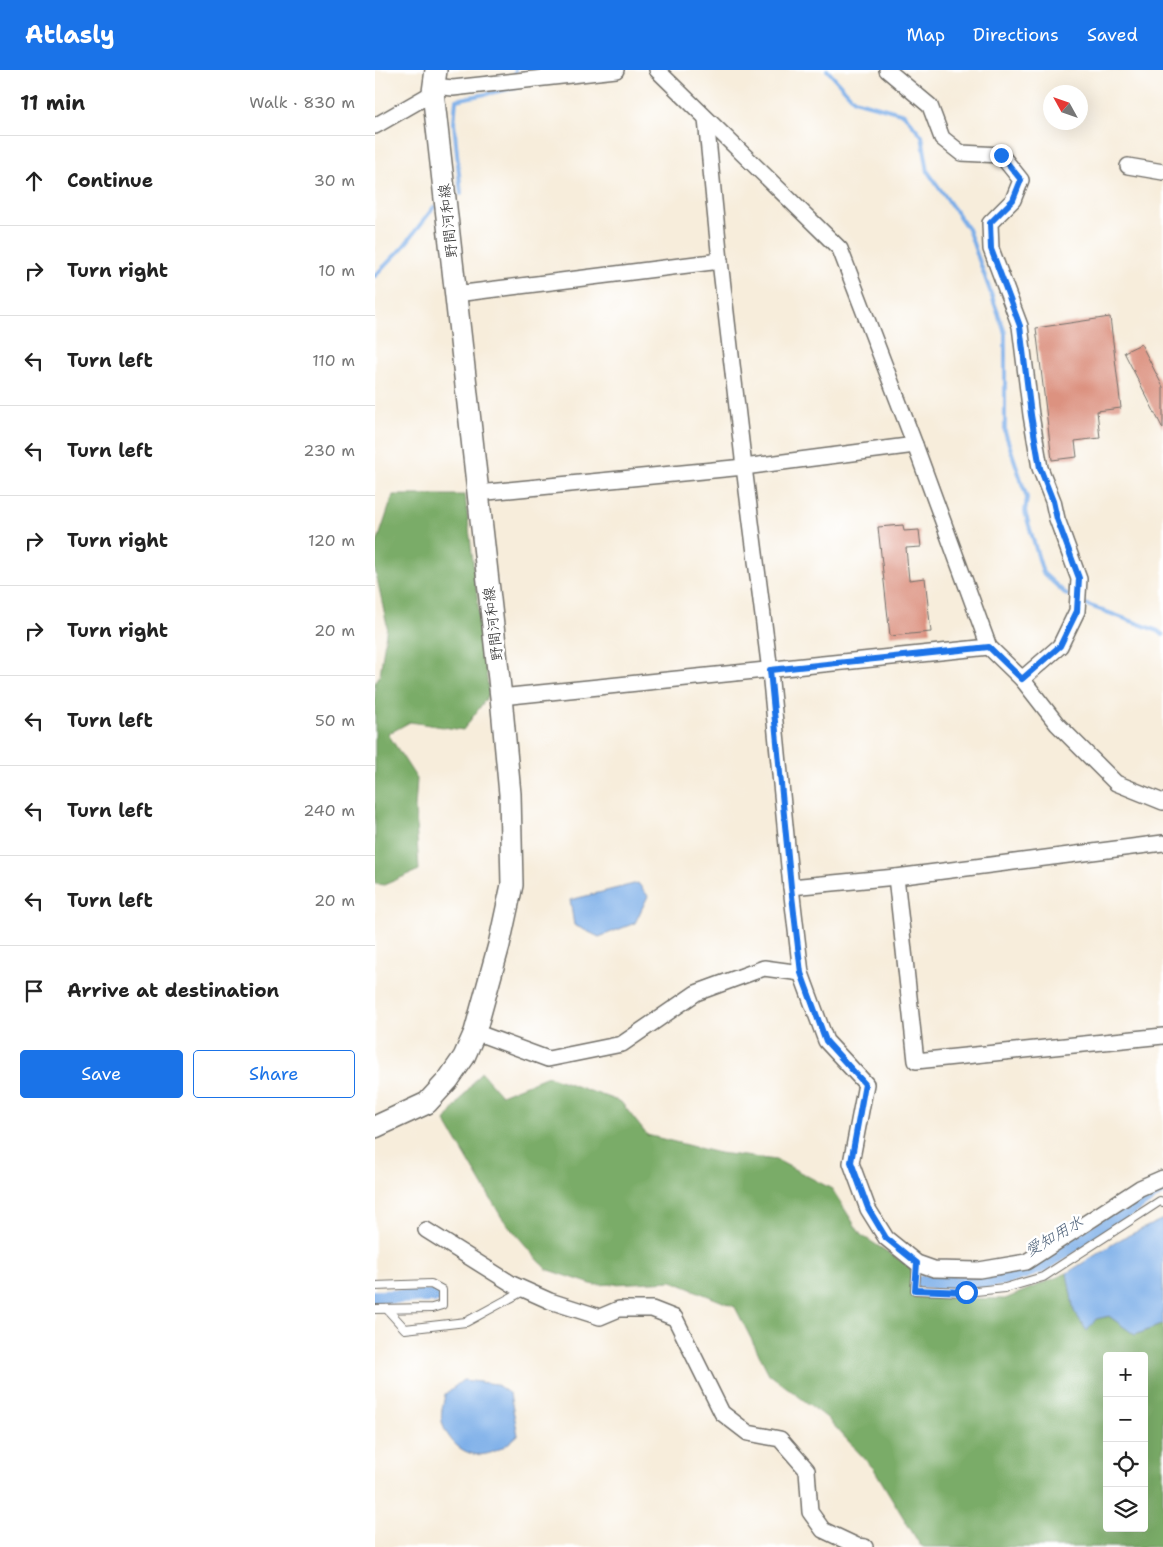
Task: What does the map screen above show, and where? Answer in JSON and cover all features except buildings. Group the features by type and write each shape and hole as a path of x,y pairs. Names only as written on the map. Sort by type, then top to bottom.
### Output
{"main road":[{"name":"野間河和線","path":"375,1127 427,1103 448,1080 464,1057 475,1032 499,945 512,885 510,794 501,697 433,92 436,70"}],"street":[{"path":"375,126 443,87 453,88 615,70"},
{"path":"657,70 840,249 989,647 1022,679 1057,724 1116,783 1163,802"},
{"path":"887,70 930,106 942,138 961,152 1001,155 1021,180 1013,200 990,223 991,249 1020,326 1031,415 1040,468 1079,578 1077,611 1060,646 1022,679"},
{"path":"706,119 720,261 770,670 801,973 826,1041 865,1084 851,1162 868,1208 886,1238 917,1263 934,1269 979,1270 1026,1262 1140,1188 1163,1178"},
{"path":"1128,166 1163,172"},
{"path":"456,294 720,261"},
{"path":"478,493 744,467 915,446"},
{"path":"501,697 989,647"},
{"path":"791,887 896,877 1163,843"},
{"path":"896,877 916,1062 1163,1036"},
{"path":"475,1032 548,1058 621,1044 696,993 764,968 801,973"},
{"path":"425,1230 512,1284 550,1301 601,1317 619,1309 652,1309 675,1318 722,1413 748,1434 780,1439 807,1470 810,1512 823,1530 857,1546 865,1547"}],"lane":[{"path":"917,1263 915,1290 966,1292 1005,1288 1043,1277 1160,1202 1163,1202"},
{"path":"375,1286 431,1284 441,1290 442,1305 432,1308 375,1310"},
{"path":"387,1309 405,1329 466,1322 525,1290"}],"green space":[{"path":"393,495 465,495 489,695 463,730 410,722 388,734 417,779 415,808 419,870 384,885 375,884 375,683 380,675 387,625 375,569 375,549"},
{"path":"481,1072 501,1095 548,1076 621,1102 647,1135 719,1153 777,1160 832,1189 861,1235 911,1267 913,1297 1005,1299 1067,1273 1074,1311 1086,1330 1096,1319 1109,1316 1135,1335 1163,1324 1163,1547 924,1547 920,1545 874,1469 826,1417 769,1374 735,1307 672,1281 594,1285 546,1269 502,1218 445,1121"}],"water":[{"path":"638,883 648,896 635,923 599,937 574,925 570,900"},
{"path":"1163,1219 1163,1324 1135,1335 1109,1316 1096,1319 1087,1331 1074,1311 1067,1273 1121,1239"},
{"path":"463,1380 496,1384 510,1394 518,1435 504,1446 489,1454 472,1454 464,1451 454,1443 445,1431 441,1415 445,1394"}],"waterway":[{"path":"827,70 854,100 904,114 922,136 928,172 968,229 1005,333 1005,432 1027,498 1025,512 1043,573 1067,595"},
{"path":"461,194 454,123 456,100 515,88"},
{"path":"375,276 403,247 434,207"},
{"path":"1085,604 1158,631 1163,635"},
{"name":"愛知用水","path":"923,1282 979,1283 1011,1277 1040,1267 1160,1189 1163,1189"},
{"name":"愛知用水","path":"375,1297 437,1296"}],"route":[{"path":"966,1292 915,1290 917,1263 886,1238 868,1208 851,1162 865,1084 826,1041 801,973 770,670 989,647 1022,679 1060,646 1077,611 1079,578 1040,468 1031,415 1020,326 991,249 990,223 1013,200 1021,180 1001,155"}]}
